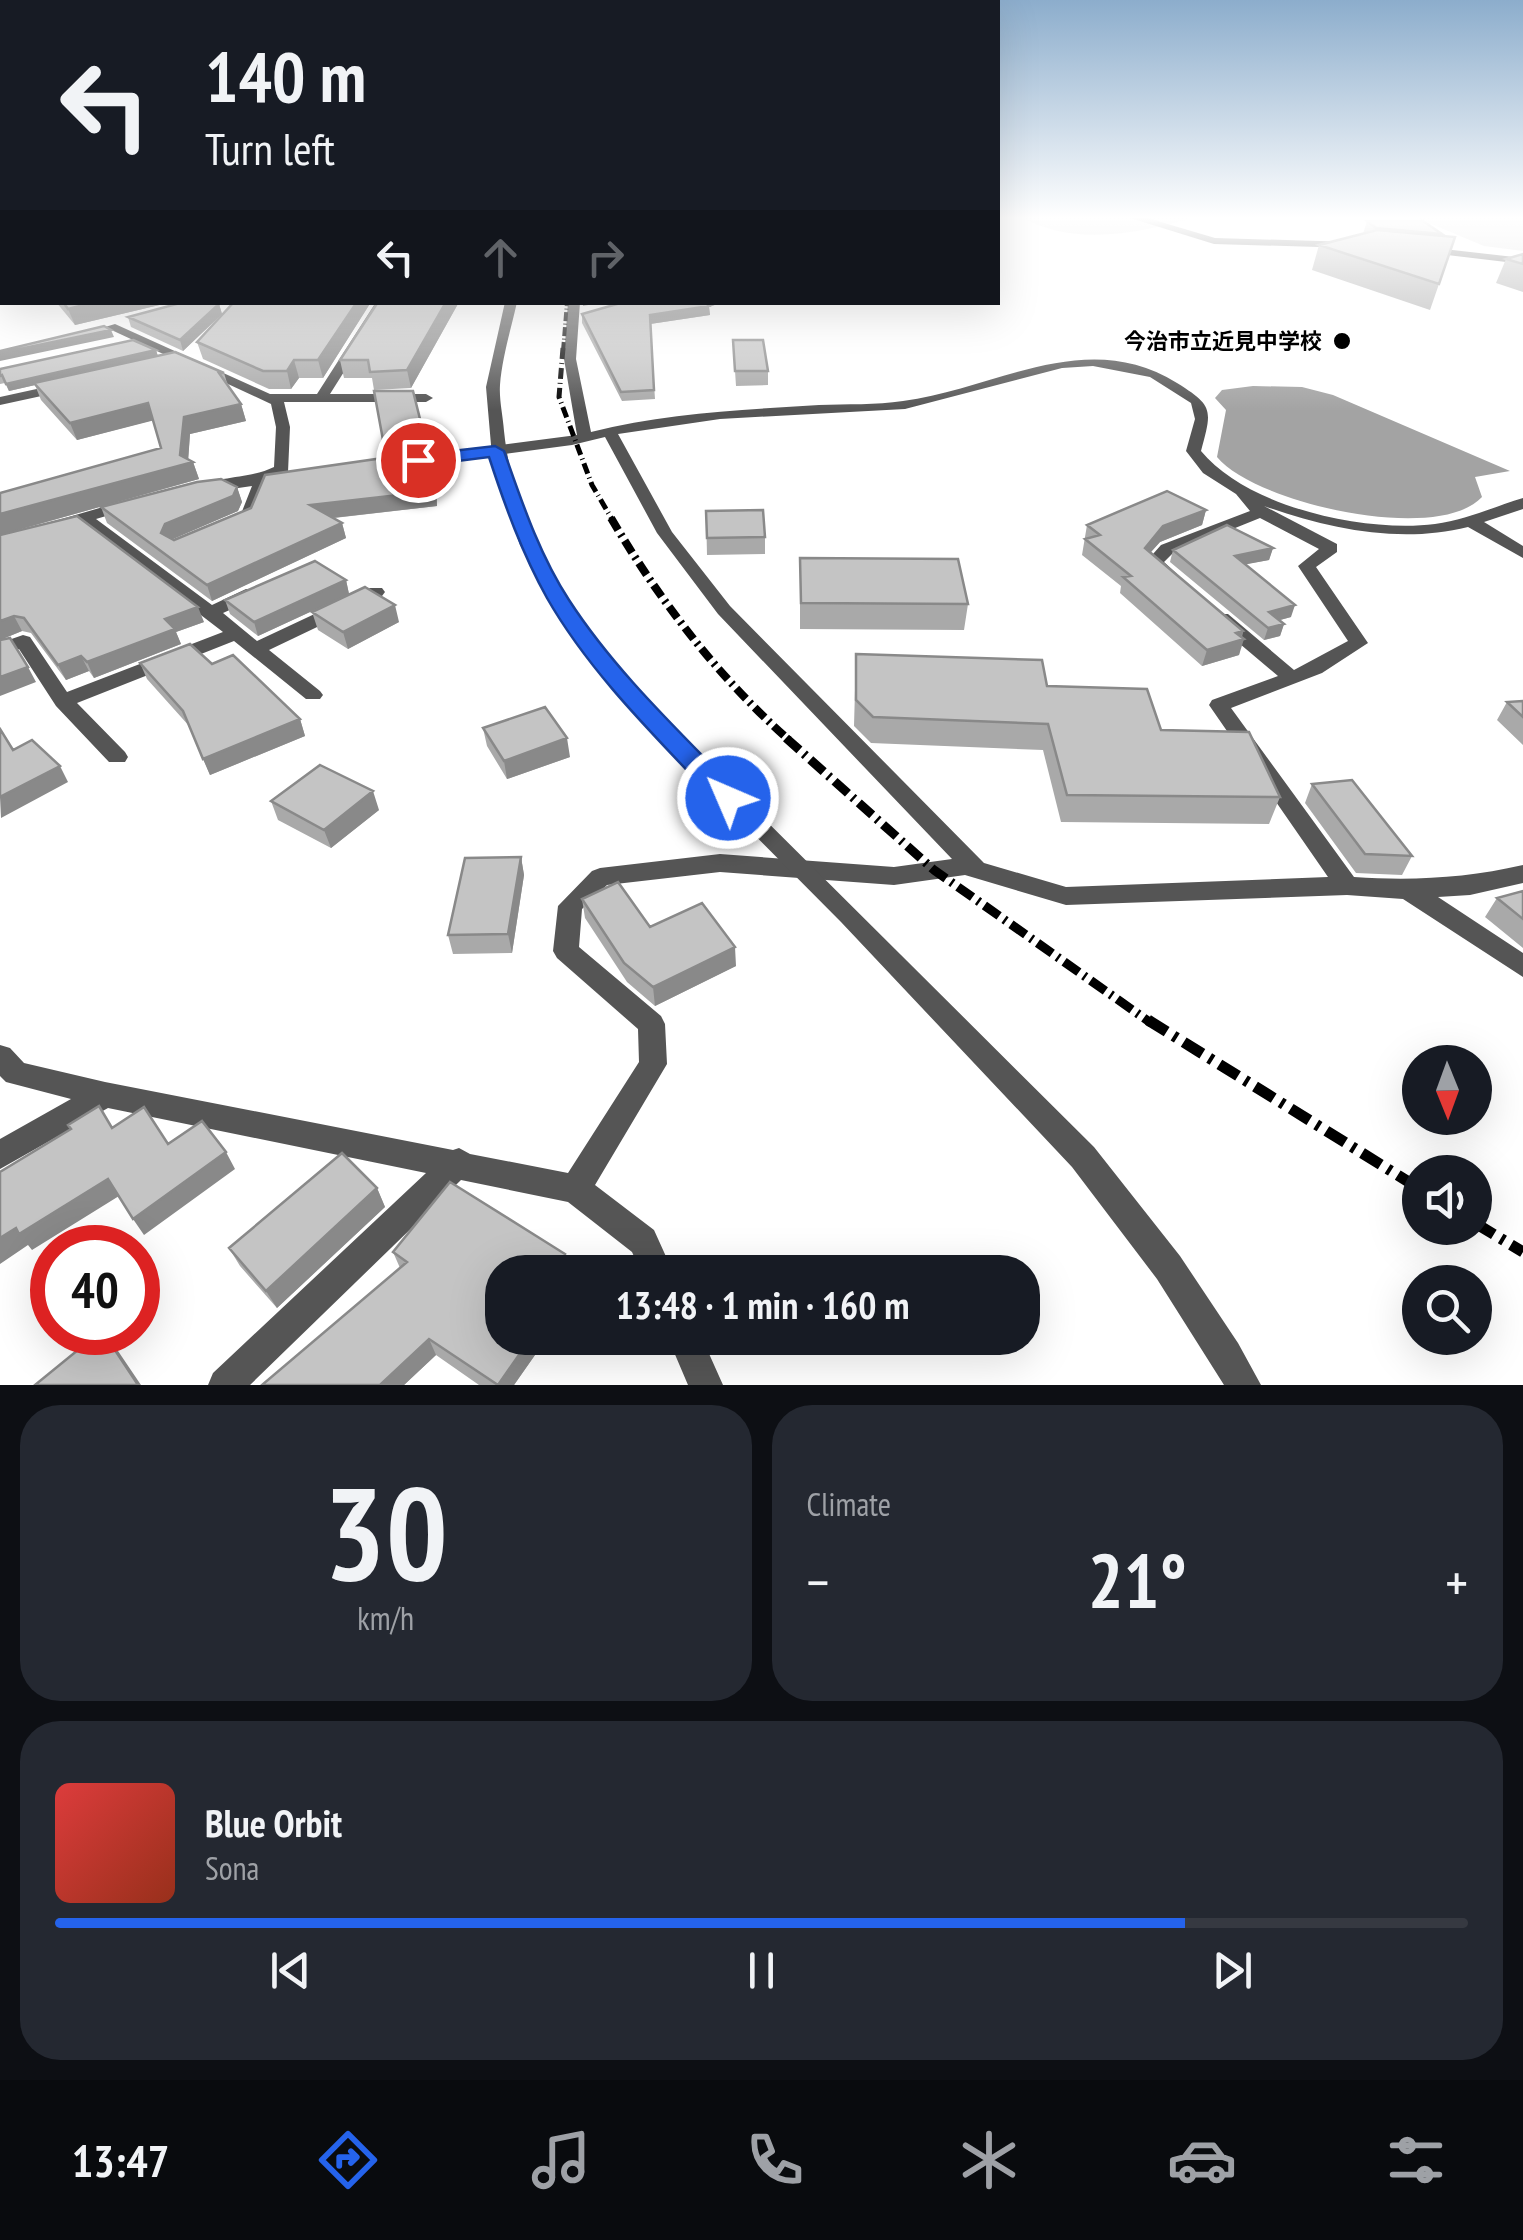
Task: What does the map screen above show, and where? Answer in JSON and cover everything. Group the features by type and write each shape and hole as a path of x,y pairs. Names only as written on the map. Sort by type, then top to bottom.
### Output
{"street":[{"path":"322,398 380,305"},
{"path":"510,305 500,332 492,386 495,451 521,527 559,600 626,690 704,774 803,868 1082,1156 1154,1250 1244,1385"},
{"path":"586,439 570,360 572,309 590,312"},
{"path":"93,331 129,322"},
{"path":"112,327 190,356 277,402 283,427 282,469 262,480 248,516 231,524"},
{"path":"104,346 138,339"},
{"path":"147,368 190,356"},
{"path":"398,463 586,439 720,415 905,406 1062,364 1093,362 1154,374 1197,400 1202,419 1194,451 1202,468 1234,488 1261,512 1330,548 1307,566 1359,643 1292,678 1218,705 1347,886"},
{"path":"0,402 74,384"},
{"path":"268,398 426,398"},
{"path":"610,433 665,534 724,610 976,869"},
{"path":"182,492 301,475"},
{"path":"1234,488 1326,520 1419,530 1472,522 1523,503"},
{"path":"36,532 148,500"},
{"path":"1182,586 1154,563 1167,550 1261,512"},
{"path":"83,517 313,694"},
{"path":"1472,522 1523,554"},
{"path":"210,612 276,582"},
{"path":"255,649 376,592"},
{"path":"1210,609 1292,678"},
{"path":"63,701 236,633"},
{"path":"0,649 23,641 63,701 117,757"},
{"path":"575,1188 652,1064 650,1024 566,950 570,906 600,876 720,863 894,876 976,869 1066,896 1347,886 1408,890 1470,886 1523,874"},
{"path":"1408,890 1523,966"},
{"path":"0,1057 16,1074 105,1095 575,1188 643,1240 650,1255"},
{"path":"0,1155 105,1095"},
{"path":"225,1385 459,1162"},
{"path":"693,1355 706,1385"}],"shaded area":[{"path":"1302,387 1333,395 1510,471 1475,477 1482,497 1459,511 1427,517 1389,518 1306,503 1237,474 1217,457 1226,410 1215,398 1222,390"}],"building":[{"path":"173,305 218,305 180,340 128,317"},
{"path":"231,305 355,305 318,360 294,360 287,371 263,371 197,342"},
{"path":"376,305 444,305 407,370 370,372 368,360 340,360"},
{"path":"614,305 709,306 650,315 654,390 621,392 582,314"},
{"path":"104,326 111,330 0,353 0,351"},
{"path":"133,340 156,350 6,384 0,376 0,369"},
{"path":"733,340 763,340 768,371 735,371"},
{"path":"175,352 224,373 219,373 241,404 184,417 180,455 193,462 0,514 0,493 161,448 148,403 70,423 34,383"},
{"path":"374,391 413,391 424,435 383,440"},
{"path":"432,451 434,491 310,505 342,523 207,585 101,507 197,482 221,479 237,487 233,496 165,524 161,533 174,540 251,508 265,475"},
{"path":"1167,491 1206,510 1163,526 1145,548 1243,631 1236,633 1244,639 1207,650 1123,577 1131,576 1085,539 1100,535 1087,525"},
{"path":"763,510 765,537 707,538 706,511"},
{"path":"77,516 198,607 165,619 175,629 87,662 81,656 58,665 24,618 14,616 0,621 0,535"},
{"path":"1227,525 1273,548 1235,556 1295,605 1269,612 1284,624 1268,628 1173,550"},
{"path":"800,558 958,559 968,604 801,603"},
{"path":"315,561 346,580 254,622 225,600"},
{"path":"365,587 395,605 343,632 312,612"},
{"path":"10,638 28,667 0,677 0,640"},
{"path":"190,644 212,664 233,655 300,719 203,759 183,711 140,663"},
{"path":"856,654 1042,660 1047,686 1147,689 1161,730 1249,732 1280,797 1067,795 1048,724 873,717 856,700"},
{"path":"1523,701 1523,717 1507,702"},
{"path":"545,707 567,738 504,761 483,728"},
{"path":"0,729 13,750 32,740 60,766 0,797"},
{"path":"320,765 373,791 324,830 271,801"},
{"path":"1352,780 1412,856 1365,854 1312,784"},
{"path":"521,857 508,934 448,935 465,858"},
{"path":"618,882 650,927 702,903 735,947 653,987 624,963 582,899"},
{"path":"1523,891 1523,919 1497,898"},
{"path":"99,1106 112,1128 144,1107 168,1144 202,1121 226,1152 133,1219 108,1179 19,1234 16,1228 0,1238 0,1172 71,1129 68,1125"},
{"path":"342,1153 377,1188 266,1291 229,1248"},
{"path":"450,1182 565,1254 485,1255 485,1355 519,1355 498,1385 429,1339 380,1385 262,1385 407,1262 393,1252"},
{"path":"72,1355 118,1355 138,1385 35,1385"}],"railway":[{"path":"563,351 567,305"},
{"path":"563,348 559,397 592,485 613,521"},
{"path":"611,518 691,636 789,740"},
{"path":"786,738 934,870 1151,1023"},
{"path":"1148,1020 1402,1178"},
{"path":"1492,1233 1523,1252"}],"place":[{"name":"今治市立近見中学校","path":"1342,341"}],"route":[{"path":"418,460 495,451 521,527 559,600 626,690 728,798"}]}
